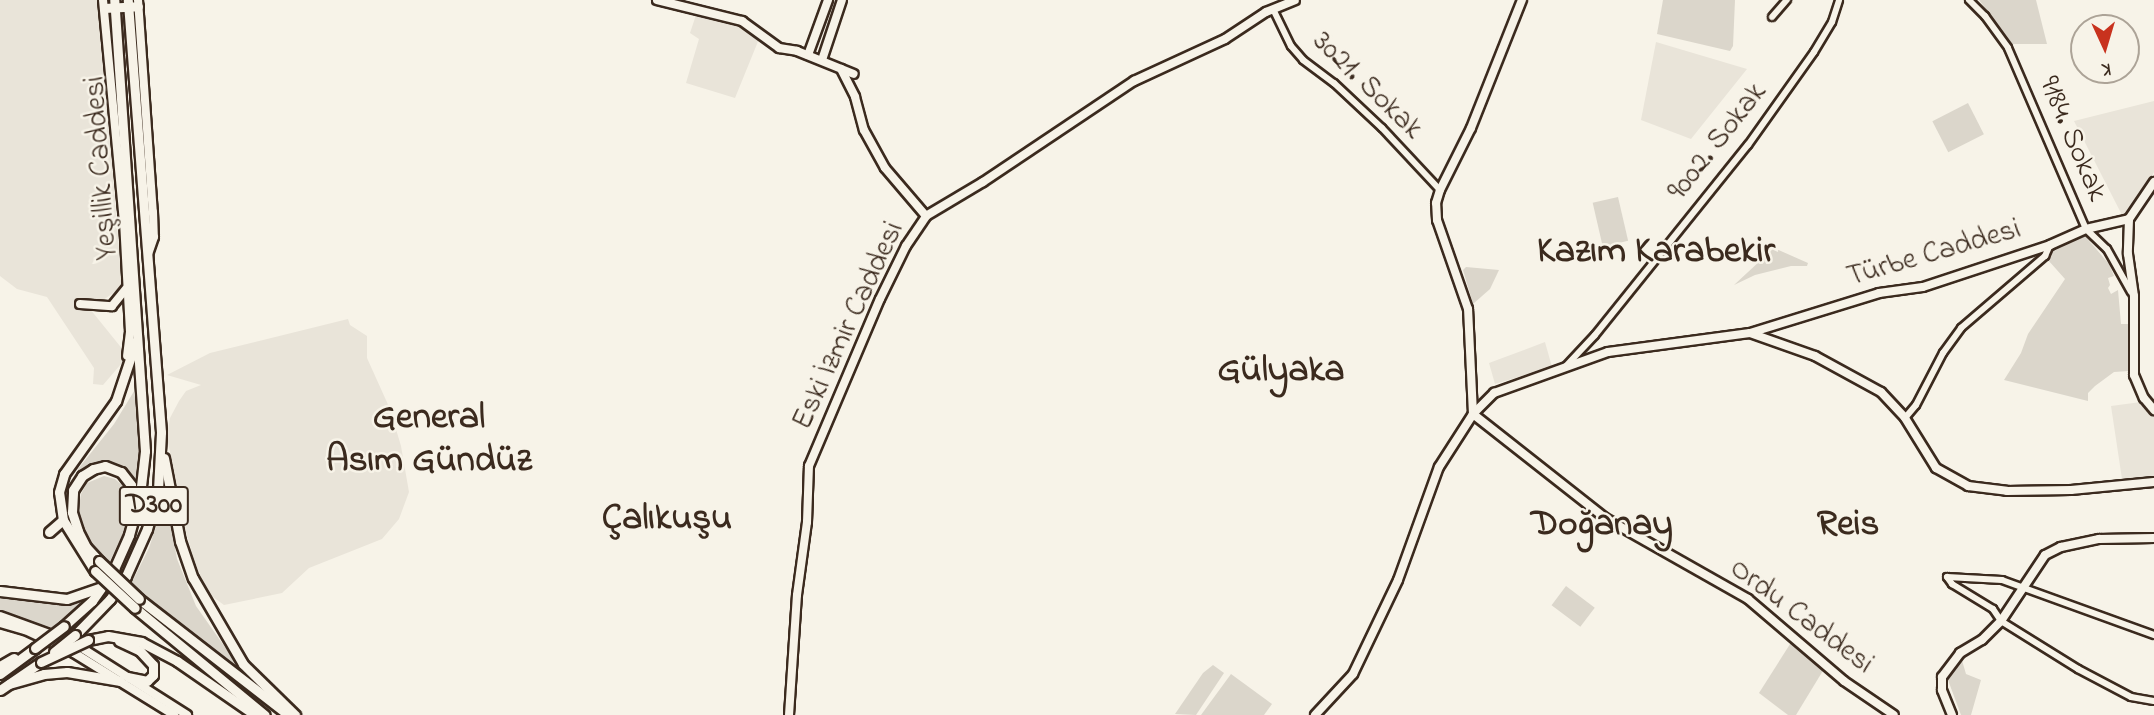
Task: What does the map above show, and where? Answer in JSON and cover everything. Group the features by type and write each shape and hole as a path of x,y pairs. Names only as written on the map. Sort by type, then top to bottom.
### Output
{"highway":[{"path":"109,4 133,3"},
{"name":"Yeşillik Caddesi","path":"133,3 147,257 162,444"},
{"name":"Yeşillik Caddesi","path":"109,4 138,332 145,451 140,495 129,535"},
{"path":"138,332 116,401 64,474 59,492 63,520 95,571 288,715"},
{"path":"101,422 124,369"},
{"path":"162,444 180,541 193,578 243,664 295,715"},
{"name":"D300","path":"41,662 75,635 110,599 126,576 147,529 155,503 162,444"},
{"path":"0,674 64,626 92,601 103,586 114,569 129,535 135,500 131,485 121,472 105,466 82,476 73,489 72,512 86,547 99,561 137,603 265,715"},
{"path":"49,532 63,520"},
{"path":"0,591 67,599 103,586"},
{"path":"9,684 44,674 67,672 147,681 153,675 153,665 140,651 108,636"},
{"path":"0,690 41,662 88,640 108,636 141,642 157,649 255,715"},
{"path":"0,666 35,648"}],"main road":[{"path":"657,0 742,21 779,48 808,55 854,74"},
{"path":"808,55 828,0"},
{"name":"Eski İzmir Caddesi","path":"789,715 797,596 807,523 809,466 880,299 906,246 926,216 1054,136 1080,115 1134,81 1225,39 1273,9 1296,0"},
{"path":"1474,414 1468,309 1437,220 1440,190 1471,128 1522,0"},
{"path":"822,60 841,3"},
{"path":"109,4 130,332 124,369"},
{"path":"841,69 855,97 864,130 885,167 926,216"},
{"path":"2154,181 2129,219 2128,254 2134,296 2134,375 2144,398 2154,410"},
{"name":"Türbe Caddesi","path":"1315,715 1353,674 1398,580 1439,467 1474,414 1494,393 1608,352 1750,333 1880,293 1923,287 2050,245 2086,229 2129,219"},
{"path":"79,304 112,306 121,298 127,287"},
{"path":"1750,333 1815,356 1881,392 1905,418 1936,468 1968,486 2007,491 2071,490 2154,482"},
{"name":"Ordu Caddesi","path":"1474,414 1605,518 1748,599 1844,681 1894,715"},
{"path":"1952,715 1942,690 1942,677 1960,653 1982,640 2001,621 2021,585 2045,555 2060,547 2099,539 2154,538"},
{"path":"0,616 74,643 174,715"},
{"path":"0,623 46,638 187,715"}],"street":[{"path":"1772,17 1787,0"},
{"name":"9002. Sokak","path":"1564,367 1595,335 1748,145 1814,52 1832,22 1839,0"},
{"name":"9184. Sokak","path":"1969,0 1985,16 2008,48 2086,229 2107,248 2134,296"},
{"name":"3021. Sokak","path":"1273,9 1291,46 1303,60 1334,83 1440,190"},
{"path":"1905,418 1916,405 1943,353 1961,328 2045,256 2050,245"},
{"path":"2154,635 2021,585 2002,580 1947,577 1952,584 1993,609 2001,621 2096,680 2131,697 2154,701"}],"shaded area":[{"path":"0,0 99,0 122,287 90,309 128,356 103,385 93,384 94,368 47,297 17,289 0,276"},
{"path":"1663,0 1735,0 1733,46 1730,51 1657,34"},
{"path":"1979,0 2036,0 2047,44 2012,44"},
{"path":"696,15 735,23 759,39 735,98 686,83 699,39 690,33"},
{"path":"1656,42 1747,69 1691,139 1641,120"},
{"path":"2154,101 2154,172 2128,216 2123,217 2074,121"},
{"path":"1968,103 1984,134 1948,152 1932,121"},
{"path":"1618,197 1628,241 1603,247 1593,203"},
{"path":"2085,236 2109,264 2114,276 2108,278 2108,288 2111,294 2118,290 2121,324 2129,324 2129,371 2114,372 2088,393 2088,401 2004,380 2021,353 2028,334 2065,279 2048,260 2050,250"},
{"path":"1774,248 1808,263 1807,266 1791,266 1755,275 1734,285"},
{"path":"1466,267 1499,270 1490,289 1473,304 1463,270"},
{"path":"348,319 350,325 367,336 367,358 390,409 401,446 409,492 399,519 382,539 309,568 282,593 224,605 209,594 198,574 184,525 167,437 170,418 179,401 186,391 201,385 167,375 210,353"},
{"path":"1545,342 1552,367 1495,384 1489,363"},
{"path":"136,388 140,439 138,484 126,472 93,466 69,492 78,469 114,424"},
{"path":"2141,402 2154,417 2154,476 2122,479 2111,406"},
{"path":"104,476 115,479 125,488 130,501 124,531 109,563 100,559 80,530 78,512 81,494 87,483"},
{"path":"166,496 177,559 196,606 241,670 236,674 130,586 149,548"},
{"path":"1566,586 1595,608 1580,627 1552,605"},
{"path":"0,594 52,601 85,598 54,628 0,613"},
{"path":"1792,641 1824,669 1796,715 1788,715 1759,693"},
{"path":"1961,657 1966,674 1981,680 1971,715 1961,715 1948,680"},
{"path":"1213,665 1224,673 1196,715 1175,714 1203,673"},
{"path":"1231,674 1272,704 1264,715 1201,715"}],"district":[{"name":"Kazım Karabekir","path":"1656,252"},
{"name":"Gülyaka","path":"1281,371"},
{"name":"General Asım Gündüz","path":"429,440"},
{"name":"Çalıkuşu","path":"667,519"},
{"name":"Doğanay","path":"1602,525"},
{"name":"Reis","path":"1848,525"}]}
